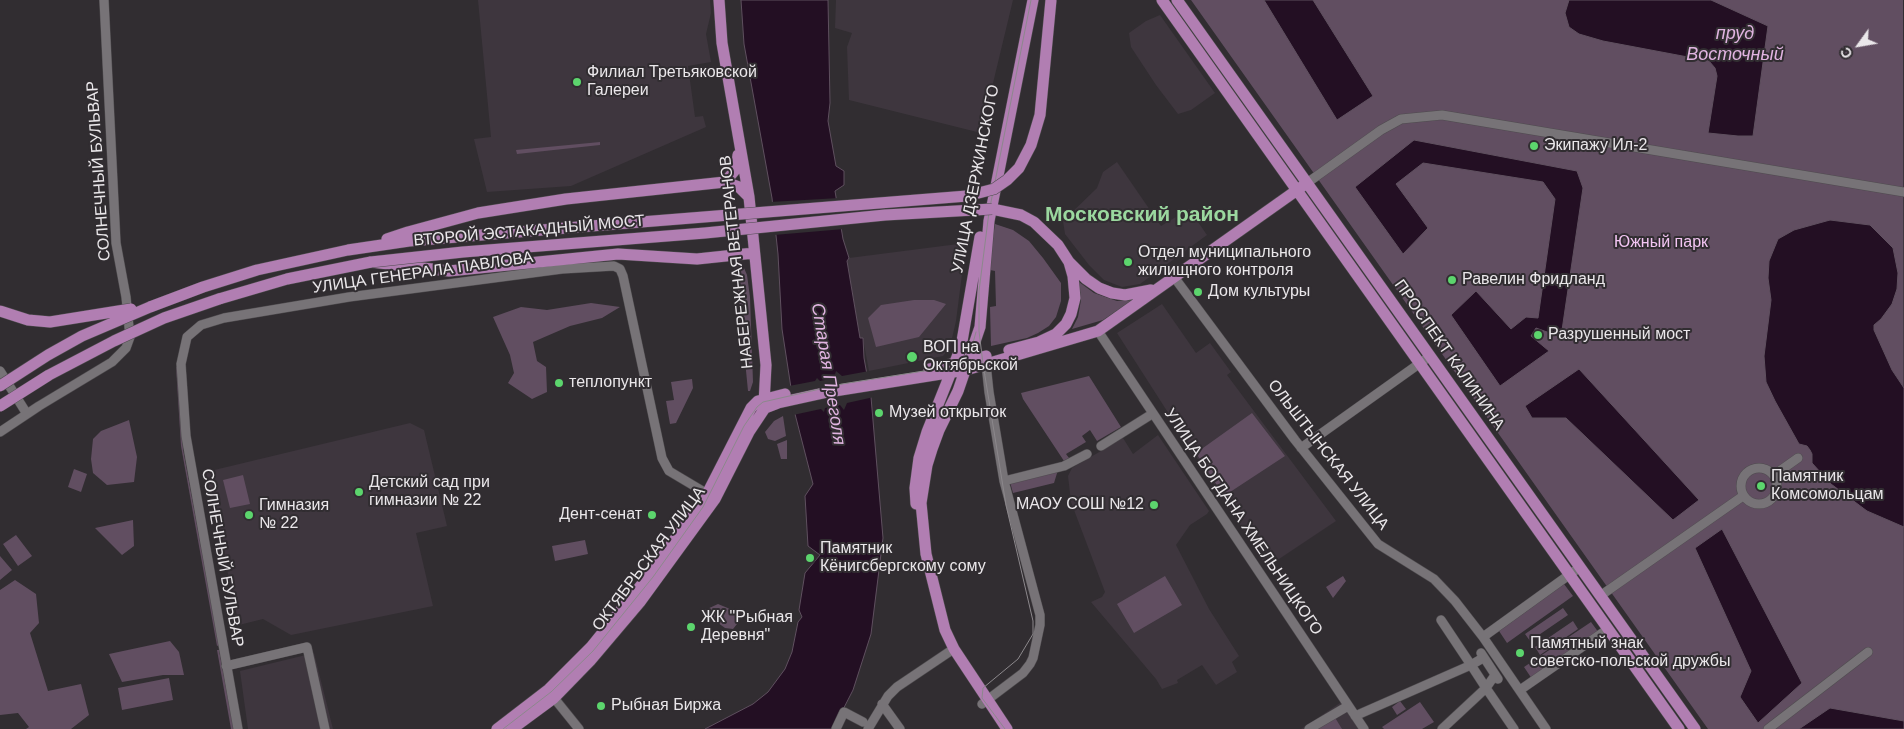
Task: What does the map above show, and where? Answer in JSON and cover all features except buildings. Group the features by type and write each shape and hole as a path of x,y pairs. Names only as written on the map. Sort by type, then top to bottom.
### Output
{"main road":[{"name":"НАБЕРЕЖНАЯ ВЕТЕРАНОВ","path":"719,0 722,43 749,197 766,365 764,403"},
{"name":"УЛИЦА ДЗЕРЖИНСКОГО","path":"952,651 940,633 925,580 916,526 915,488 919,458 927,432 961,346 984,212 1028,0"},
{"name":"УЛИЦА ДЗЕРЖИНСКОГО","path":"952,651 931,579 926,554 921,502 927,465 932,449 970,363 980,327 989,221 1034,0"},
{"name":"ВТОРОЙ ЭСТАКАДНЫЙ МОСТ","path":"0,386 82,336 150,307 203,287 257,270 365,247 463,236 967,196 994,189 1019,168 1031,145 1040,114 1051,0"},
{"name":"ПРОСПЕКТ КАЛИНИНА","path":"1162,0 1679,729"},
{"name":"ПРОСПЕКТ КАЛИНИНА","path":"1177,0 1695,729"},
{"path":"725,182 736,169 739,141"},
{"path":"365,247 408,232 478,213 566,199 725,182 739,187 749,197"},
{"path":"764,403 776,399 867,382 951,369 970,363 986,364 1041,350 1098,331 1307,183"},
{"name":"ВТОРОЙ ЭСТАКАДНЫЙ МОСТ","path":"0,406 78,358 164,318 264,285 329,269 371,262 463,252 705,233 885,215 992,209 1021,215 1034,222 1058,245 1069,262 1086,279 1112,293 1135,294 1160,287"},
{"path":"371,262 449,271 618,254 696,259 754,253"},
{"name":"ВТОРОЙ ЭСТАКАДНЫЙ МОСТ","path":"970,363 1039,342 1056,334 1066,324 1075,298 1073,276 1069,262"},
{"path":"0,311 22,319 50,322 150,307"},
{"name":"ОКТЯБРЬСКАЯ УЛИЦА","path":"512,729 554,698 590,661 640,602 711,496 764,403"},
{"name":"ОКТЯБРЬСКАЯ УЛИЦА","path":"497,729 549,688 591,647 711,496"},
{"path":"952,651 999,729"},
{"path":"984,703 1007,729"}],"street":[{"name":"СОЛНЕЧНЫЙ БУЛЬВАР","path":"27,414 112,362 126,348 130,337 130,325 116,243 104,0"},
{"path":"1307,183 1381,130 1401,119 1442,114 1904,192"},
{"name":"УЛИЦА ГЕНЕРАЛА ПАВЛОВА","path":"187,337 200,325 224,318 349,296 562,269 614,266 620,270 623,276 662,458 669,471 711,496"},
{"name":"ОЛЬШТЫНСКАЯ УЛИЦА","path":"1174,277 1301,448 1378,544 1434,579 1455,601 1483,637 1546,729"},
{"name":"УЛИЦА БОГДАНА ХМЕЛЬНИЦКОГО","path":"1098,331 1364,729"},
{"name":"СОЛНЕЧНЫЙ БУЛЬВАР","path":"187,337 181,364 187,445 238,729"},
{"path":"1301,448 1430,356"},
{"path":"984,703 1023,674 1033,658 1040,625 1040,615 1004,481 986,364"},
{"path":"0,371 27,414 0,432"},
{"path":"1101,446 1152,414"},
{"path":"1004,481 1064,466 1087,454"},
{"path":"1774,475 1798,458"},
{"path":"1755,468 1761,468 1774,475 1776,489 1769,501 1755,504 1744,496 1740,486 1746,472 1755,468"},
{"path":"1600,596 1744,496"},
{"path":"1483,637 1580,567"},
{"path":"1441,620 1514,729"},
{"path":"1520,690 1608,629"},
{"name":"СОЛНЕЧНЫЙ БУЛЬВАР","path":"226,666 307,647 325,729"},
{"path":"836,729 844,712 866,725 897,687 952,651"},
{"path":"1768,729 1868,652"},
{"path":"1355,716 1471,665 1482,655 1497,677 1442,729"},
{"path":"554,698 578,729"},
{"path":"882,704 900,729"},
{"path":"1309,729 1348,706"}],"shaded area":[{"name":"Филиал Третьяковской Галереи","path":"478,0 710,0 711,13 706,34 711,62 688,66 695,117 703,116 706,127 571,186 487,192 474,139 491,137"},
{"path":"836,0 1013,0 981,133 849,100 847,47 852,33 835,28"},
{"path":"1160,15 1215,93 1191,110 1178,114 1131,47 1129,33 1146,21"},
{"path":"1117,162 1161,226 1189,209 1207,235 1140,284 1122,287 1104,280 1089,265 1065,234 1063,221 1097,188 1103,172"},
{"path":"966,243 956,321 950,347 943,356 869,371 863,339 860,339 847,261 849,258"},
{"path":"1162,304 1196,353 1210,343 1231,372 1227,375 1336,521 1267,567 1117,333"},
{"path":"410,423 424,430 447,526 416,533 433,606 291,635 263,619 239,625 206,472"},
{"path":"1158,435 1209,511 1190,525 1176,545 1209,609 1239,656 1232,662 1237,672 1216,685 1202,665 1177,680 1178,683 1162,689 1156,679 1091,602 1102,597 1105,592 1071,502 1068,476 1072,468 1123,438 1133,454"},
{"path":"314,653 333,729 248,729 240,671"},
{"path":"1343,701 1360,729 1301,729"}],"green space":[{"name":"Южный парк","path":"1191,0 1903,0 1904,729 1708,729"},
{"path":"600,142 600,145 517,154 516,150"},
{"path":"995,224 1013,230 1029,241 1061,283 1061,301 1056,317 1049,326 1027,338 991,346 990,307 996,306 995,271 990,270"},
{"path":"733,264 744,268 747,275 750,297 753,382 750,391 748,391 737,279"},
{"path":"1079,282 1094,293 1117,301 1133,300 1103,320 1072,329 1078,317 1081,300"},
{"path":"914,300 934,300 946,304 919,337 876,347 868,318 881,305"},
{"path":"591,303 620,307 602,318 570,326 533,342 537,361 546,367 547,392 532,399 508,383 514,373 510,355 493,317 521,307 547,310"},
{"path":"176,367 178,367 183,449 219,645 217,646 181,446"},
{"path":"1089,376 1121,427 1097,441 1090,430 1082,436 1086,442 1066,454 1069,458 1064,461 1023,399 1021,393"},
{"path":"692,379 693,388 676,423 670,424 666,401 674,400 671,382"},
{"path":"1252,413 1285,456 1224,496 1196,453"},
{"path":"783,416 786,436 775,441 768,439 765,432 774,421"},
{"path":"129,420 137,457 134,482 107,485 93,473 91,459 93,439 101,431"},
{"path":"787,440 787,459 781,459 777,444"},
{"path":"74,469 87,474 81,492 68,487"},
{"path":"1058,470 1054,483 1013,493 1010,482"},
{"path":"243,475 250,504 230,508 223,480"},
{"path":"133,520 134,546 122,555 95,528"},
{"path":"16,535 32,556 18,566 3,544"},
{"path":"585,540 588,554 555,561 552,546"},
{"path":"0,556 12,570 0,580"},
{"path":"1165,576 1182,605 1134,633 1117,604"},
{"path":"1343,576 1346,581 1333,598 1326,587"},
{"path":"15,580 36,594 39,623 30,633 48,691 81,684 89,715 71,729 26,729 29,727 18,713 0,715 0,590"},
{"path":"1564,584 1573,596 1507,643 1499,631"},
{"path":"718,604 738,614 737,624 733,629 725,628 703,612"},
{"path":"1563,608 1568,615 1530,641 1525,634"},
{"path":"1573,621 1578,629 1540,655 1535,647"},
{"path":"1591,622 1599,633 1532,679 1524,667"},
{"path":"170,641 179,652 184,675 163,675 122,682 109,654"},
{"path":"217,650 219,650 234,729 231,729"},
{"path":"169,678 173,700 122,710 118,688"},
{"path":"1400,701 1406,709 1397,715 1392,707"},
{"path":"1420,702 1434,722 1422,729 1384,729 1382,727"},
{"path":"1334,716 1342,729 1313,729"}],"water":[{"name":"Старая Преголя","path":"741,0 828,0 830,103 828,121 836,166 844,171 844,185 835,191 843,239 849,258 847,261 860,338 863,338 864,358 871,397 883,538 871,634 853,690 833,729 705,729 753,704 768,692 785,669 792,652 798,622 802,617 799,610 805,573 820,555 808,546 805,496 813,484 795,414 782,329 778,254 772,198 744,44"},
{"path":"1264,0 1313,0 1373,96 1337,120"},
{"name":"пруд Восточный","path":"1569,0 1711,0 1768,26 1753,136 1708,133 1717,76 1715,68 1709,61 1603,41 1579,34 1569,27 1565,13"},
{"path":"1414,140 1577,171 1583,188 1561,337 1536,328 1531,336 1549,351 1500,386 1451,315 1476,291 1511,329 1526,317 1538,318 1555,199 1543,182 1423,163 1396,184 1428,228 1403,254 1355,187"},
{"path":"1830,220 1870,225 1893,248 1898,273 1897,289 1892,304 1874,325 1874,330 1892,370 1904,388 1904,527 1867,511 1831,484 1812,463 1812,454 1807,446 1799,444 1766,382 1764,356 1771,300 1768,278 1769,261 1778,239 1794,230"},
{"path":"1579,369 1699,500 1673,520 1566,418 1532,418 1525,406"},
{"path":"1722,529 1802,683 1758,723 1740,697 1751,671 1695,548"},
{"path":"1830,708 1904,721 1904,729 1799,729"}],"pier":[{"path":"839,198 844,229 774,235 770,202"},
{"path":"836,371 842,376 869,371 874,397 847,403 844,410 840,405 825,408 824,412 821,409 793,415 789,386 815,381 817,378 820,381 834,378"}],"tram line":[{"path":"1005,729 982,698 983,688 1018,659 1033,634 1033,621 1006,505 983,364 979,331 979,291 989,212 1031,0"},
{"path":"953,365 971,350 976,332"},
{"path":"503,729 551,692 593,651 653,577 703,507 744,426 757,407 763,402 842,384 968,364 979,367 985,374"}],"place":[{"name":"Филиал Третьяковской Галереи","path":"577,82"},
{"name":"Экипажу Ил-2","path":"1534,146"},
{"name":"Отдел муниципального жилищного контроля","path":"1128,262"},
{"name":"Равелин Фридланд","path":"1452,280"},
{"name":"Дом культуры","path":"1198,292"},
{"name":"Разрушенный мост","path":"1538,335"},
{"name":"ВОП на Октябрьской","path":"912,357"},
{"name":"теплопункт","path":"559,383"},
{"name":"Музей открыток","path":"879,413"},
{"name":"Памятник Комсомольцам","path":"1761,486"},
{"name":"Детский сад при гимназии № 22","path":"359,492"},
{"name":"МАОУ СОШ №12","path":"1154,505"},
{"name":"Гимназия № 22","path":"249,515"},
{"name":"Дент-сенат","path":"652,515"},
{"name":"Памятник Кёнигсбергскому сому","path":"810,558"},
{"name":"ЖК \"Рыбная Деревня\"","path":"691,627"},
{"name":"Памятный знак советско-польской дружбы","path":"1520,653"},
{"name":"Рыбная Биржа","path":"601,706"}],"district":[{"name":"Московский район","path":"1142,215"}]}
